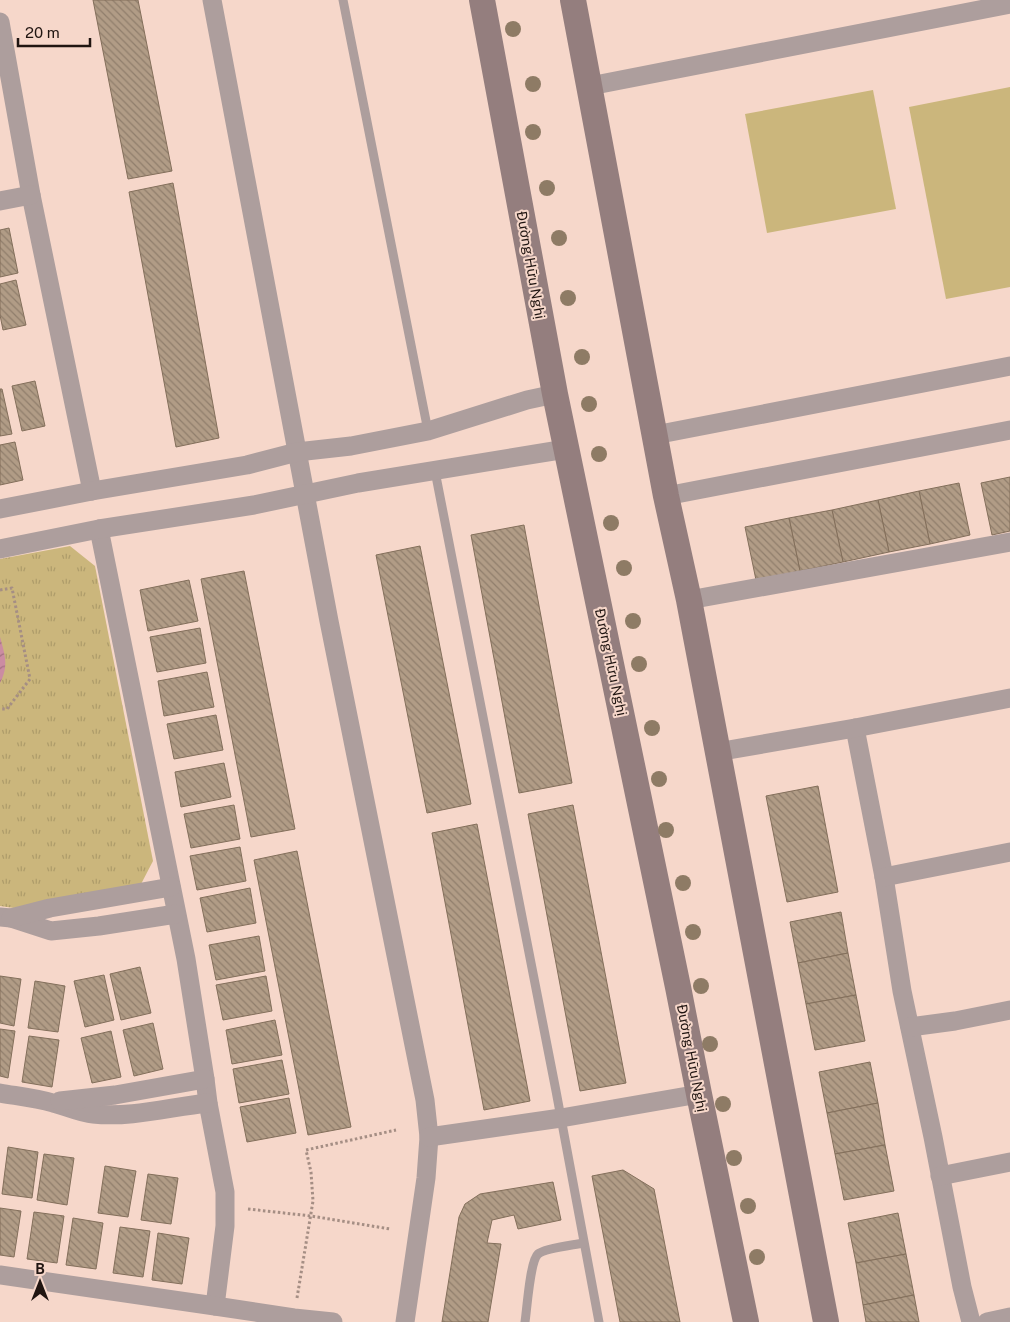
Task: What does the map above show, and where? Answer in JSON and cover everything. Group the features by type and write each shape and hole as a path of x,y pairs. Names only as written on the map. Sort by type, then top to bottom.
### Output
{"main road":[{"name":"Đường Hữu Nghị","path":"482,0 555,394 746,1322"},
{"path":"573,0 666,496 689,600 826,1322"}],"street":[{"path":"212,0 297,452 425,1100 429,1137 426,1178 405,1322"},
{"path":"590,86 1010,4"},
{"path":"0,22 31,195 92,491"},
{"path":"0,201 31,195"},
{"path":"655,435 1010,366"},
{"path":"0,509 247,464 297,452 351,446 428,431 527,400 555,394"},
{"path":"666,496 1010,430"},
{"path":"0,549 99,529 254,505 305,493 566,449"},
{"path":"99,529 186,959 208,1103 226,1192 225,1226 215,1306"},
{"path":"689,600 1010,542"},
{"path":"717,752 1010,698"},
{"path":"855,728 884,877 902,991 962,1287 972,1322"},
{"path":"884,877 1010,852"},
{"path":"5,918 50,908 170,887"},
{"path":"5,918 51,931 99,926 176,914"},
{"path":"910,1027 955,1021 1010,1010"},
{"path":"51,1102 99,1097 205,1079"},
{"path":"0,1093 51,1102 91,1114 114,1115 208,1103"},
{"path":"429,1137 561,1118 699,1094"},
{"path":"940,1176 1010,1162"},
{"path":"0,1276 215,1306 295,1313 333,1322"},
{"path":"986,1322 1010,1317"}],"lane":[{"path":"342,0 428,431"},
{"path":"435,470 599,1322"},
{"path":"525,1322 533,1263 538,1254 545,1250 583,1242"}],"path":[{"path":"0,590 12,588 30,679 7,709 0,709"},
{"path":"295,1313 313,1201 306,1150 396,1130"},
{"path":"248,1209 311,1216 390,1229"}],"green space":[{"path":"1010,87 1010,287 946,299 909,107"},
{"path":"873,90 896,209 767,233 745,114"},
{"path":"70,546 95,566 153,861 140,886 14,908 0,906 0,559"}],"water":[{"path":"0,637 5,655 5,666 0,683"}],"building":[{"path":"93,0 138,0 172,171 128,179"},
{"path":"173,183 219,438 176,447 129,192"},
{"path":"9,228 18,273 0,277 0,230"},
{"path":"16,280 26,325 3,330 0,315 0,284"},
{"path":"35,381 45,426 22,431 12,386"},
{"path":"0,389 2,389 12,434 0,436"},
{"path":"15,442 23,480 0,485 0,445"},
{"path":"1010,477 1010,531 992,535 981,483"},
{"path":"959,483 970,535 930,544 919,491"},
{"path":"919,491 930,544 889,552 878,500"},
{"path":"878,500 889,552 843,562 832,510"},
{"path":"832,510 843,562 800,571 789,518"},
{"path":"789,518 800,571 756,580 745,527"},
{"path":"524,525 572,783 519,793 471,535"},
{"path":"420,546 471,804 427,813 376,555"},
{"path":"244,571 295,829 251,837 201,579"},
{"path":"189,580 198,621 148,631 140,590"},
{"path":"200,628 206,663 157,672 150,637"},
{"path":"207,672 214,707 164,716 158,681"},
{"path":"216,715 223,750 174,759 167,724"},
{"path":"224,763 231,797 181,807 175,772"},
{"path":"818,786 838,892 787,902 766,796"},
{"path":"234,805 240,839 191,848 184,814"},
{"path":"573,805 626,1083 580,1091 528,814"},
{"path":"477,824 530,1101 484,1110 432,833"},
{"path":"240,847 246,881 197,890 190,856"},
{"path":"297,851 351,1127 308,1135 254,860"},
{"path":"250,888 256,923 207,932 200,898"},
{"path":"841,912 848,953 798,963 790,922"},
{"path":"259,936 265,971 216,980 209,945"},
{"path":"848,953 856,995 806,1004 798,963"},
{"path":"140,967 151,1013 121,1020 110,974"},
{"path":"104,975 114,1020 85,1027 74,981"},
{"path":"0,976 21,979 14,1026 0,1023"},
{"path":"266,976 272,1011 223,1020 216,985"},
{"path":"35,981 65,986 58,1032 28,1028"},
{"path":"856,995 865,1041 815,1050 806,1004"},
{"path":"275,1020 282,1055 232,1064 226,1030"},
{"path":"153,1023 163,1069 134,1076 123,1030"},
{"path":"0,1029 15,1031 8,1078 0,1076"},
{"path":"111,1031 121,1077 92,1083 81,1038"},
{"path":"29,1036 59,1040 52,1087 22,1082"},
{"path":"282,1060 289,1094 239,1103 233,1069"},
{"path":"870,1062 878,1103 827,1113 819,1072"},
{"path":"289,1098 296,1133 247,1142 240,1107"},
{"path":"878,1103 885,1145 835,1154 827,1113"},
{"path":"885,1145 894,1191 844,1200 835,1154"},
{"path":"8,1147 38,1152 32,1198 2,1194"},
{"path":"44,1154 74,1158 67,1205 37,1200"},
{"path":"105,1166 136,1171 128,1217 98,1213"},
{"path":"623,1170 654,1189 680,1322 620,1322 592,1176"},
{"path":"148,1174 178,1178 171,1224 141,1220"},
{"path":"553,1182 561,1220 518,1229 514,1215 492,1220 487,1243 501,1244 488,1322 442,1322 459,1217 465,1204 480,1194"},
{"path":"0,1208 21,1211 14,1257 0,1255"},
{"path":"34,1212 64,1216 57,1263 27,1259"},
{"path":"898,1213 906,1254 856,1263 848,1223"},
{"path":"73,1218 103,1223 96,1269 66,1265"},
{"path":"120,1227 150,1231 143,1277 113,1273"},
{"path":"158,1233 189,1238 182,1284 152,1280"},
{"path":"906,1254 914,1295 863,1305 856,1263"},
{"path":"914,1295 919,1322 866,1322 863,1305"}]}
